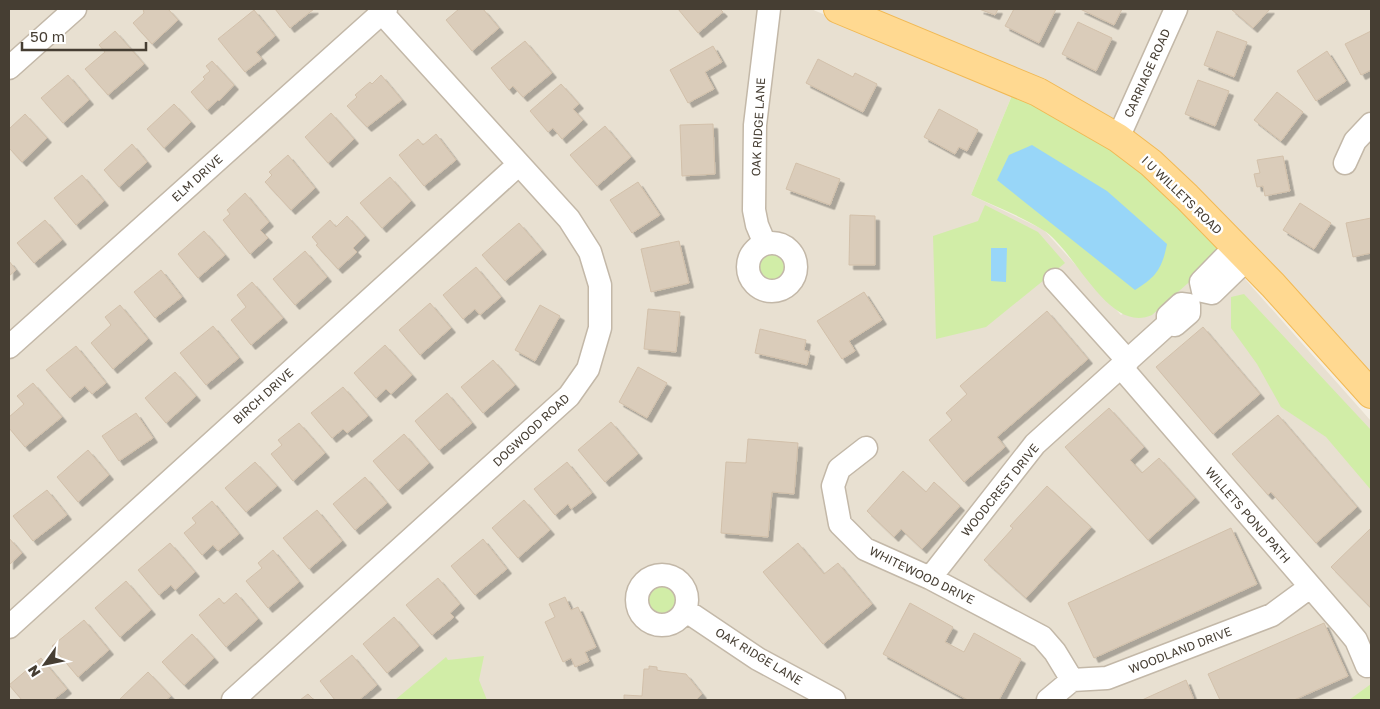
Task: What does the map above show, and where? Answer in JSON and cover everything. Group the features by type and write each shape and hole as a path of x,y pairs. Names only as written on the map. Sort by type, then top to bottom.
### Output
{"main road":[{"name":"I U WILLETS ROAD","path":"838,9 1038,92 1118,138 1166,176 1241,253 1371,394"}],"street":[{"path":"13,57 75,9"},
{"name":"OAK RIDGE LANE","path":"765,244 757,225 754,210 755,125 769,9"},
{"name":"CARRIAGE ROAD","path":"1118,138 1176,9"},
{"name":"DOGWOOD ROAD","path":"233,700 569,396 588,369 600,328 600,285 590,252 569,219 518,165 384,11"},
{"name":"ELM DRIVE","path":"9,347 384,11"},
{"path":"1346,163 1355,141 1371,124"},
{"name":"BIRCH DRIVE","path":"9,627 518,165"},
{"name":"WOODCREST DRIVE","path":"930,578 1035,444 1168,324 1170,313 1181,304 1196,298 1201,282 1241,253"},
{"name":"WILLETS POND PATH","path":"1055,280 1356,640 1367,666"},
{"name":"WHITEWOOD DRIVE","path":"866,448 839,469 833,486 840,524 865,549 930,578 1042,637 1055,652 1072,680"},
{"name":"WOODLAND DRIVE","path":"1072,680 1107,678 1272,615 1310,587"},
{"name":"OAK RIDGE LANE","path":"685,610 758,659 834,700"},
{"path":"1048,700 1072,680"}],"shaded area":[{"path":"9,9 811,9 1013,93 971,195 1044,230 1121,315 1222,253 1371,421 1371,700 9,700"},
{"path":"842,9 1371,9 1371,394 1151,163"}],"green space":[{"path":"1013,93 1098,140 1150,180 1222,253 1152,315 1136,318 1121,313 1107,302 1055,240 1043,230 971,195"},
{"path":"985,205 1038,232 1065,263 986,327 936,339 933,236 978,221"},
{"path":"772,243 781,245 789,250 794,258 796,267 794,276 789,284 781,289 772,291 763,289 755,284 750,276 748,267 750,258 755,250 763,245"},
{"path":"1244,294 1371,430 1371,490 1326,437 1281,407 1257,364 1231,328 1231,297"},
{"path":"662,575 672,577 680,582 685,590 687,600 685,610 680,618 672,623 662,625 652,623 644,618 639,610 637,600 639,590 644,582 652,577"},
{"path":"484,656 479,680 487,700 395,700 446,657 448,660"},
{"path":"1371,684 1371,700 1349,700"}],"water":[{"path":"1032,145 1107,191 1167,244 1163,260 1157,272 1148,281 1135,290 997,180 1009,155"},
{"path":"991,248 1007,248 1006,282 991,281"}],"building":[{"path":"143,9 168,9 178,20 152,44 133,23 144,13"},
{"path":"275,9 314,9 290,28"},
{"path":"459,9 483,9 499,28 472,51 446,20"},
{"path":"678,9 720,9 723,12 698,33"},
{"path":"979,9 998,9 995,15"},
{"path":"1014,9 1056,9 1039,43 1005,26"},
{"path":"1080,9 1122,9 1114,25"},
{"path":"1231,9 1270,9 1253,28"},
{"path":"254,10 275,36 256,52 262,59 245,72 218,39"},
{"path":"1078,22 1112,38 1096,71 1062,54"},
{"path":"115,31 144,64 108,95 85,69 105,52 99,45"},
{"path":"1217,31 1247,42 1234,77 1204,65"},
{"path":"1371,31 1371,70 1361,75 1345,44"},
{"path":"525,41 552,73 523,97 513,86 509,90 491,68"},
{"path":"713,46 722,62 705,72 714,89 688,103 670,70"},
{"path":"1327,51 1346,81 1316,101 1297,71"},
{"path":"818,59 853,77 855,73 877,84 863,112 806,83"},
{"path":"212,61 234,85 219,101 207,110 191,92 205,79 203,77 210,71 206,66"},
{"path":"68,75 89,100 63,123 41,98"},
{"path":"381,75 402,100 367,127 347,106 357,97 355,95 370,82 372,84"},
{"path":"1198,80 1229,91 1215,126 1185,114"},
{"path":"561,84 579,104 573,109 583,120 562,139 553,128 548,132 530,111"},
{"path":"1277,92 1303,112 1281,141 1254,120"},
{"path":"174,104 191,122 164,148 147,129"},
{"path":"939,109 978,130 967,151 959,147 955,154 924,137"},
{"path":"331,113 354,139 328,163 305,137"},
{"path":"25,114 47,138 22,162 9,148 9,129"},
{"path":"713,124 715,174 682,176 680,125"},
{"path":"605,126 631,157 597,186 570,155"},
{"path":"436,134 456,160 424,186 399,155 418,139 423,145"},
{"path":"132,144 147,162 119,187 104,170"},
{"path":"288,155 315,188 291,210 265,182 272,175 269,172"},
{"path":"1283,156 1290,191 1265,196 1263,186 1257,187 1254,174 1260,173 1257,160"},
{"path":"796,163 840,179 830,205 786,189"},
{"path":"82,175 104,201 76,225 54,198"},
{"path":"390,177 411,201 382,228 360,203"},
{"path":"638,182 660,215 632,233 610,200"},
{"path":"245,193 269,222 260,230 268,238 250,254 223,220 230,214 227,210"},
{"path":"1300,203 1331,223 1314,249 1283,230"},
{"path":"850,215 875,216 875,265 849,265"},
{"path":"347,216 365,236 353,248 357,252 338,269 316,245 318,244 312,237 330,220 336,227"},
{"path":"1371,218 1371,253 1353,257 1346,223"},
{"path":"45,220 62,240 34,263 17,243"},
{"path":"519,223 542,250 505,281 482,255"},
{"path":"204,231 225,255 198,278 178,254"},
{"path":"679,241 689,283 651,292 641,249"},
{"path":"305,251 327,277 295,305 273,279"},
{"path":"9,261 16,270 9,276"},
{"path":"476,267 501,297 480,315 475,309 463,319 443,295"},
{"path":"161,270 182,297 155,318 134,292"},
{"path":"252,282 283,318 251,345 231,320 246,307 237,295"},
{"path":"864,292 882,320 849,341 855,351 842,359 817,321"},
{"path":"430,303 451,328 420,355 399,330"},
{"path":"120,305 148,339 113,369 91,343 111,325 105,317"},
{"path":"540,305 560,316 535,361 515,350"},
{"path":"648,309 680,312 676,352 644,349"},
{"path":"1047,311 1088,359 997,437 1005,447 964,482 929,440 952,420 946,413 967,394 960,386"},
{"path":"213,326 239,358 206,385 180,353"},
{"path":"1203,327 1260,394 1213,434 1156,367"},
{"path":"760,329 806,340 804,350 810,352 807,365 755,353"},
{"path":"385,345 412,375 391,394 386,389 376,398 354,373"},
{"path":"76,346 106,383 92,394 85,386 70,398 46,370"},
{"path":"493,360 515,385 483,413 461,387"},
{"path":"638,367 667,383 647,418 619,402"},
{"path":"175,372 196,396 166,423 145,398"},
{"path":"33,383 62,417 25,447 9,428 9,417 24,404 17,396"},
{"path":"343,387 368,416 347,433 343,429 332,438 311,413"},
{"path":"447,393 472,423 439,450 415,421"},
{"path":"1109,408 1144,447 1130,460 1142,473 1159,458 1195,498 1148,540 1065,447"},
{"path":"136,413 153,438 119,461 102,436"},
{"path":"1278,415 1357,507 1316,543 1271,492 1268,495 1232,454"},
{"path":"611,422 638,454 605,482 578,450"},
{"path":"299,423 325,453 293,481 271,454 282,445 278,440"},
{"path":"404,434 429,463 398,490 373,461"},
{"path":"748,439 798,443 794,494 772,492 768,537 721,533 726,462 746,463"},
{"path":"88,450 109,475 78,502 57,477"},
{"path":"255,462 277,486 246,512 225,488"},
{"path":"567,462 592,493 571,509 568,504 555,515 534,489"},
{"path":"903,471 926,492 934,482 960,506 922,549 901,529 894,537 867,511"},
{"path":"365,477 387,503 355,530 333,504"},
{"path":"1047,486 1091,527 1026,598 984,560 1013,528 1010,526"},
{"path":"47,490 67,515 33,541 13,516"},
{"path":"524,500 550,530 518,558 492,528"},
{"path":"212,501 239,534 218,551 213,545 202,555 184,533 196,523 192,518"},
{"path":"317,510 342,541 309,569 283,538"},
{"path":"1231,528 1257,584 1094,658 1068,603"},
{"path":"1371,530 1371,608 1331,567"},
{"path":"9,538 22,553 9,565"},
{"path":"483,539 507,569 475,595 451,566"},
{"path":"170,543 195,572 175,590 171,585 159,595 138,570"},
{"path":"798,543 824,574 838,563 872,604 823,644 763,572"},
{"path":"273,550 299,582 268,608 246,581 262,568 258,563"},
{"path":"438,578 460,604 450,613 454,617 432,635 406,605"},
{"path":"126,581 151,610 120,637 95,608"},
{"path":"236,593 258,619 226,647 199,615 219,598 224,604"},
{"path":"565,597 571,610 578,607 596,647 585,652 589,661 575,667 571,658 563,662 545,622 555,617 549,604"},
{"path":"910,603 953,627 945,642 964,652 974,633 1021,659 999,700 968,700 883,654"},
{"path":"394,617 419,646 387,673 363,644"},
{"path":"84,620 109,650 78,677 52,646"},
{"path":"1324,623 1348,676 1294,700 1220,700 1208,674"},
{"path":"192,634 214,658 184,685 162,662"},
{"path":"352,655 377,685 359,700 335,700 320,681"},
{"path":"41,658 67,689 53,700 22,700 9,685"},
{"path":"649,666 657,667 657,670 661,671 686,674 702,694 696,700 624,700 624,695 642,696 644,669 649,669"},
{"path":"148,672 171,696 166,700 119,700"},
{"path":"1186,680 1194,700 1142,700"},
{"path":"308,694 314,700 300,700"}]}
